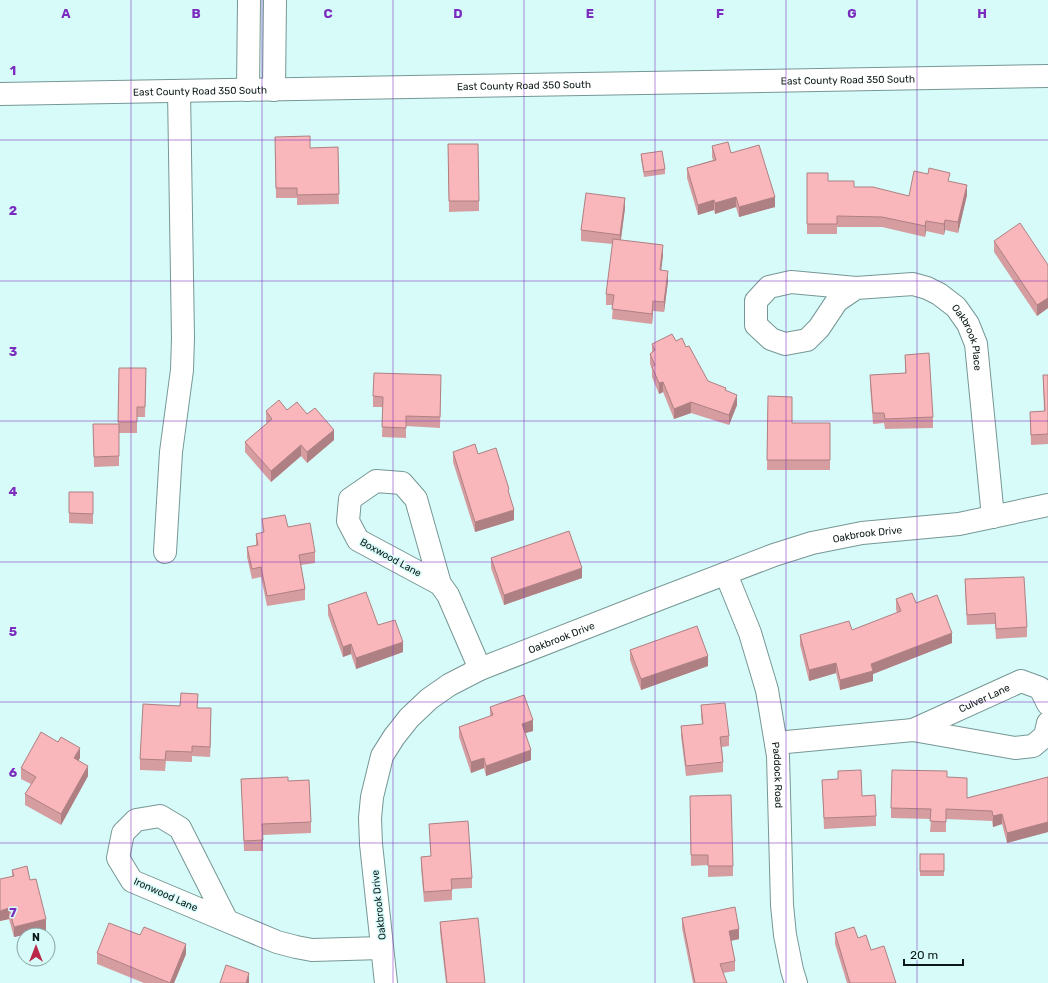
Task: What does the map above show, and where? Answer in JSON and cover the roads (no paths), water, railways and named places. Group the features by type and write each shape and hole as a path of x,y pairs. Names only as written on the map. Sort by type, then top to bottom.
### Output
{"street":[{"path":"248,90 249,0"},
{"path":"274,90 275,0"},
{"name":"East County Road 350 South","path":"0,94 1048,76"},
{"path":"165,552 171,452 182,364 179,91"},
{"name":"Oakbrook Place","path":"856,288 913,284 927,288 939,294 956,307 968,324 976,344 978,358 992,517"},
{"name":"Boxwood Lane","path":"440,584 358,540 348,521 350,499 376,481 402,483 416,500 440,584 448,595 480,669"},
{"name":"Oakbrook Drive","path":"386,983 371,844 370,818 372,797 382,756 394,737 409,718 429,699 449,685 480,669 774,555 812,543 862,533 960,524 1048,505"},
{"name":"Paddock Road","path":"726,574 755,647 767,690 778,756 782,905 785,935 796,983"},
{"name":"Culver Lane","path":"913,730 1021,681 1040,688 1048,704"},
{"name":"Culver Lane","path":"776,743 913,730 1015,748 1033,746 1045,736 1048,723"},
{"name":"Ironwood Lane","path":"227,920 180,828 160,816 136,820 123,833 118,858 132,881 278,942 296,947 312,950 382,948"}]}
